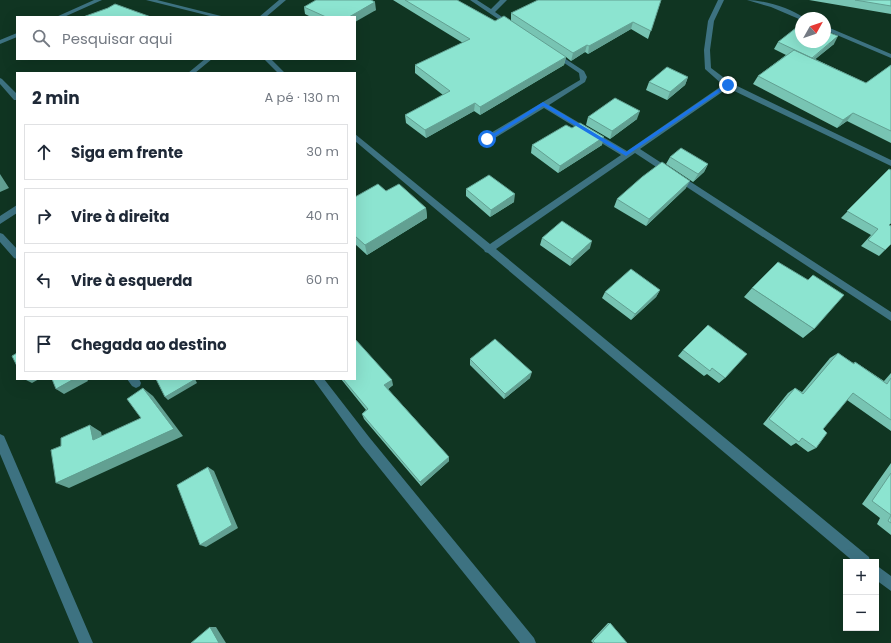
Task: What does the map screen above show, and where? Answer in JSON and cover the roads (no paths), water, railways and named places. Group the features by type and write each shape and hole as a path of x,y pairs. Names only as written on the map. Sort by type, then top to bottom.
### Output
{"street":[{"path":"61,16 100,0"},
{"path":"149,0 165,2 218,16"},
{"path":"263,16 283,0"},
{"path":"473,0 517,29"},
{"path":"491,12 504,0"},
{"path":"721,0 711,21 707,50 708,69 728,85 891,162"},
{"path":"750,0 773,6 795,15"},
{"path":"778,0 795,14"},
{"path":"831,31 891,56"},
{"path":"0,42 16,35"},
{"path":"487,139 583,81 584,76 582,72 550,50"},
{"path":"192,72 208,60"},
{"path":"268,60 281,72"},
{"path":"0,80 16,97"},
{"path":"488,250 728,85"},
{"path":"543,104 626,154"},
{"path":"356,138 488,250 860,559"},
{"path":"634,149 891,317"},
{"path":"0,221 16,209"},
{"path":"0,236 16,254"},
{"path":"319,380 365,441 529,643"},
{"path":"0,440 86,643"},
{"path":"879,574 891,584"}]}
